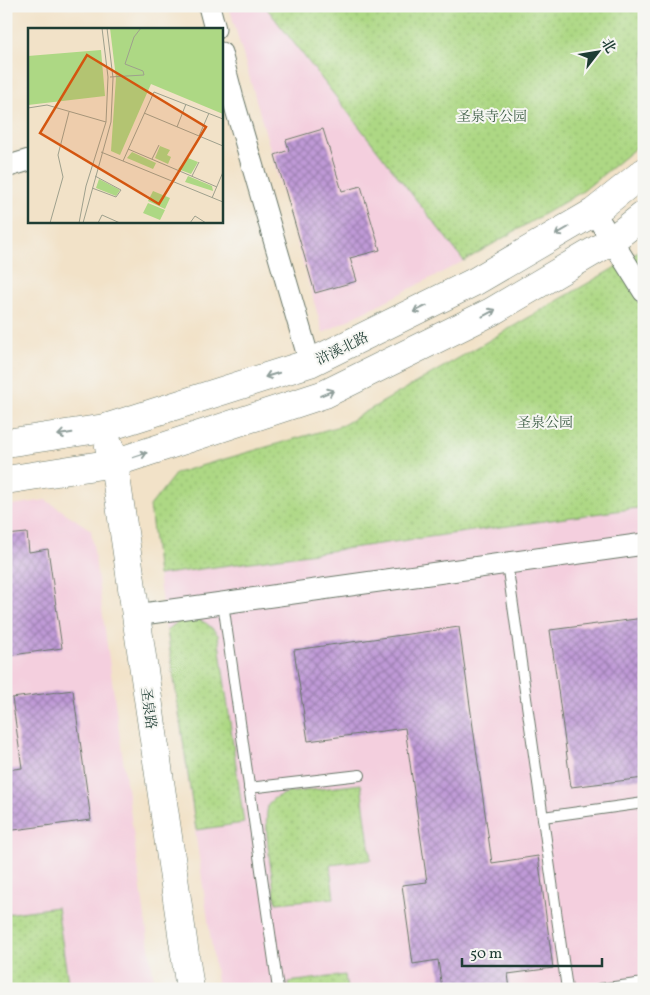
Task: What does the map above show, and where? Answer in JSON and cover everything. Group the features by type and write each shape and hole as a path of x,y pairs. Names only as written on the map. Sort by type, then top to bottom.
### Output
{"main road":[{"name":"浒溪北路","path":"6,443 105,428 310,363 476,281 594,212 644,172"},
{"path":"6,480 114,463 325,394 491,312 612,241 644,216"},
{"name":"圣泉路","path":"105,428 114,463 190,989"}],"street":[{"path":"209,6 215,28"},
{"path":"222,61 227,101 310,363"},
{"path":"6,167 28,160"},
{"path":"594,212 644,292"},
{"path":"136,615 644,544"}],"lane":[{"path":"508,563 567,989"},
{"path":"224,603 278,989"},
{"path":"249,788 360,775"},
{"path":"543,817 644,803"},
{"path":"599,989 644,983"}],"shaded area":[{"path":"229,6 265,6 464,261 323,333"},
{"path":"46,500 91,530 155,989 6,989 6,506"},
{"path":"644,507 644,989 218,989 158,575"}],"green space":[{"name":"圣泉寺公园","path":"265,6 644,6 644,141 583,191 464,261"},
{"name":"圣泉公园","path":"644,247 644,507 158,575 150,506 176,473 343,425 621,264"},
{"path":"188,618 205,623 218,635 244,823 196,830 167,630"},
{"path":"361,784 371,860 330,865 334,898 276,903 266,821 270,802 276,797 287,793"},
{"path":"57,907 69,989 6,989 6,914"},
{"path":"345,975 347,989 289,989 288,982"}],"building":[{"path":"323,129 342,191 361,186 380,250 350,258 357,281 315,293 275,155 289,150 286,140"},
{"path":"27,533 29,552 48,549 62,648 6,656 6,535"},
{"path":"644,618 644,778 571,787 550,630"},
{"path":"459,627 492,863 538,856 553,968 508,974 510,989 442,989 438,960 413,964 402,885 427,882 405,728 308,741 294,650"},
{"path":"73,690 91,820 6,831 6,770 22,768 12,698"}]}
